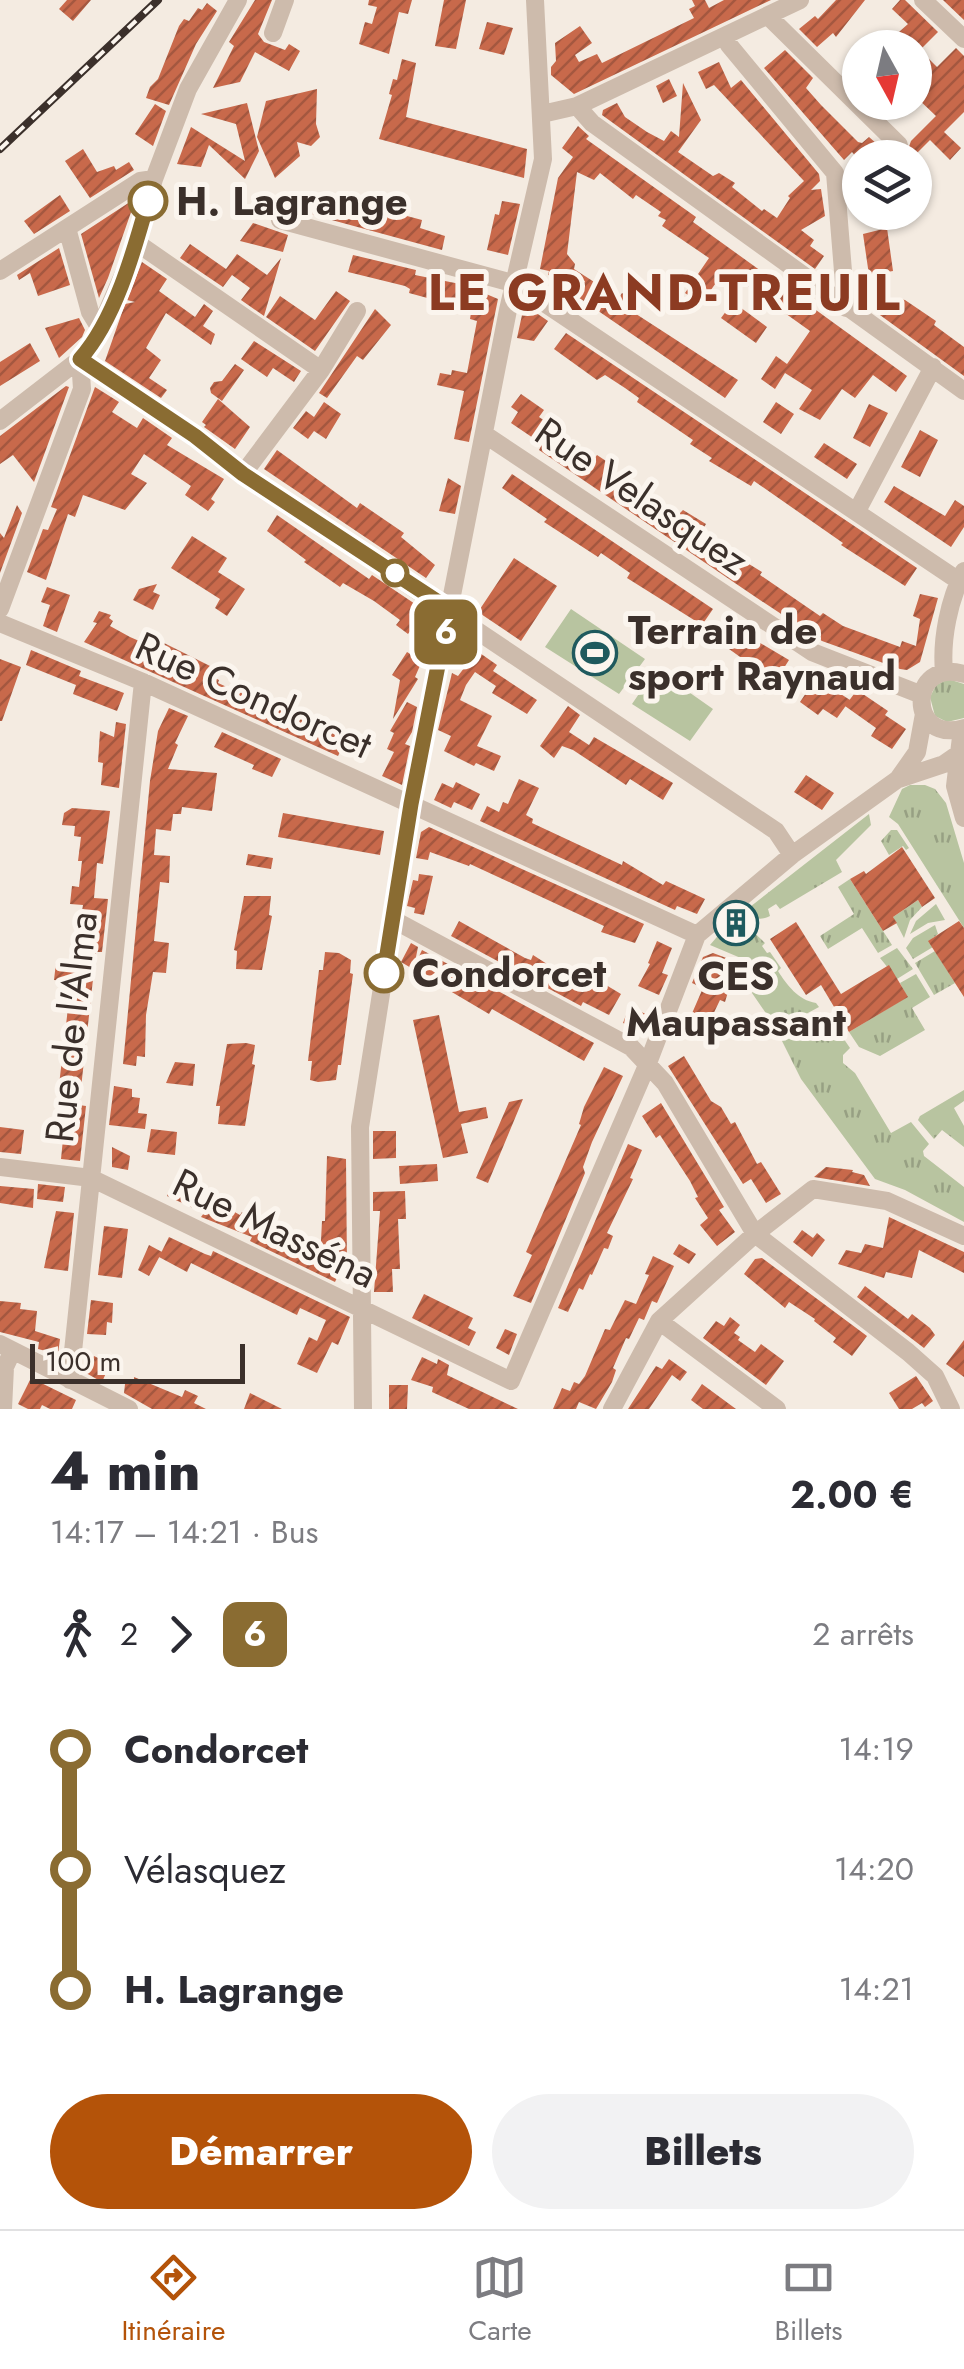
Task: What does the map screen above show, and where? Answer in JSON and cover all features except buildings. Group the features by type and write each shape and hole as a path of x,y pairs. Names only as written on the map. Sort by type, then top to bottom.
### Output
{"street":[{"path":"0,421 80,359 101,330 137,243 154,179 188,89 238,0"},
{"path":"274,33 285,0"},
{"path":"363,1409 360,1127 411,804 543,159 535,0"},
{"path":"542,114 578,106 800,0"},
{"path":"923,0 964,39"},
{"path":"768,16 894,140"},
{"path":"726,36 729,45 834,173 846,308"},
{"path":"578,106 592,123 964,391"},
{"path":"0,271 140,182 154,179"},
{"path":"280,220 516,284 961,576 946,628 944,672"},
{"path":"67,228 90,312 101,330"},
{"path":"137,243 321,370"},
{"path":"243,474 321,370 357,311"},
{"path":"80,359 195,436 243,474 776,831 792,855"},
{"path":"0,609 82,389 80,359"},
{"path":"857,511 933,367"},
{"name":"Rue Velasquez","path":"484,434 812,652 922,695"},
{"name":"Rue Condorcet","path":"0,622 143,682 696,935"},
{"path":"964,674 944,672 930,680 922,695 930,721 950,759 964,818"},
{"name":"Rue de l'Alma","path":"70,1380 143,682"},
{"path":"648,1063 696,935 792,855 898,779 950,759 963,728 944,730 930,721"},
{"path":"898,779 918,752 930,721"},
{"path":"898,779 928,778 955,786"},
{"path":"392,919 632,1047 666,1083 755,1234 908,1352 935,1376 952,1409"},
{"name":"Rue Masséna","path":"0,1167 91,1178 511,1381 648,1063"},
{"path":"612,1409 659,1321 755,1234 813,1189 887,1201 964,1236"},
{"path":"659,1321 777,1409"},
{"path":"3,1409 6,1348 129,1409"}],"green space":[{"name":"Terrain de sport Raynaud","path":"571,609 645,659 619,694 545,647"},
{"path":"656,669 713,709 690,741 632,704"},
{"path":"948,679 964,684 964,718 947,722 935,716 930,697 936,685"},
{"path":"910,785 935,789 946,803 964,863 964,928 898,824 889,817 902,789"},
{"path":"869,814 871,825 836,860 842,872 780,909 776,904 768,909 770,916 766,918 757,918 746,910"},
{"path":"891,830 897,830 909,848 903,846 889,855 881,841"},
{"path":"850,879 892,945 878,953 862,928 828,949 820,936 854,914 838,887"},
{"path":"918,900 922,907 910,920 904,938 893,917"},
{"path":"936,904 945,920 928,923 910,934 916,921"},
{"path":"743,922 765,943 762,946 781,968 778,971 789,986 819,1007 806,1014 814,1028 826,1022 839,1032 850,1048 843,1055 843,1063 855,1073 891,1133 911,1122 929,1144 924,1156 964,1187 964,1222 905,1190 875,1179 801,1079 774,1025 752,993 762,967 710,945 728,924 733,929"},
{"path":"935,925 938,934 929,941 933,947 913,959 906,948 913,938"},
{"path":"897,948 913,969 897,979 880,958"},
{"path":"935,951 955,983 934,995 915,963"},
{"path":"916,974 930,997 912,1008 925,1030 880,1056 859,1047 849,1032 907,997 900,983"},
{"path":"964,1090 964,1101 954,1108 964,1126 964,1147 942,1130 934,1139 918,1120 920,1116"}],"railway":[{"path":"0,149 158,0"}],"bus line":[{"name":"6","path":"148,201 137,243 101,330 80,359 195,436 243,474 449,609 411,804 384,973"}],"place":[{"name":"H. Lagrange","path":"148,201"},
{"name":"Terrain de sport Raynaud","path":"595,653"},
{"name":"CES Maupassant","path":"736,923"},
{"name":"Condorcet","path":"384,973"}],"district":[{"name":"LE GRAND-TREUIL","path":"665,292"}]}
